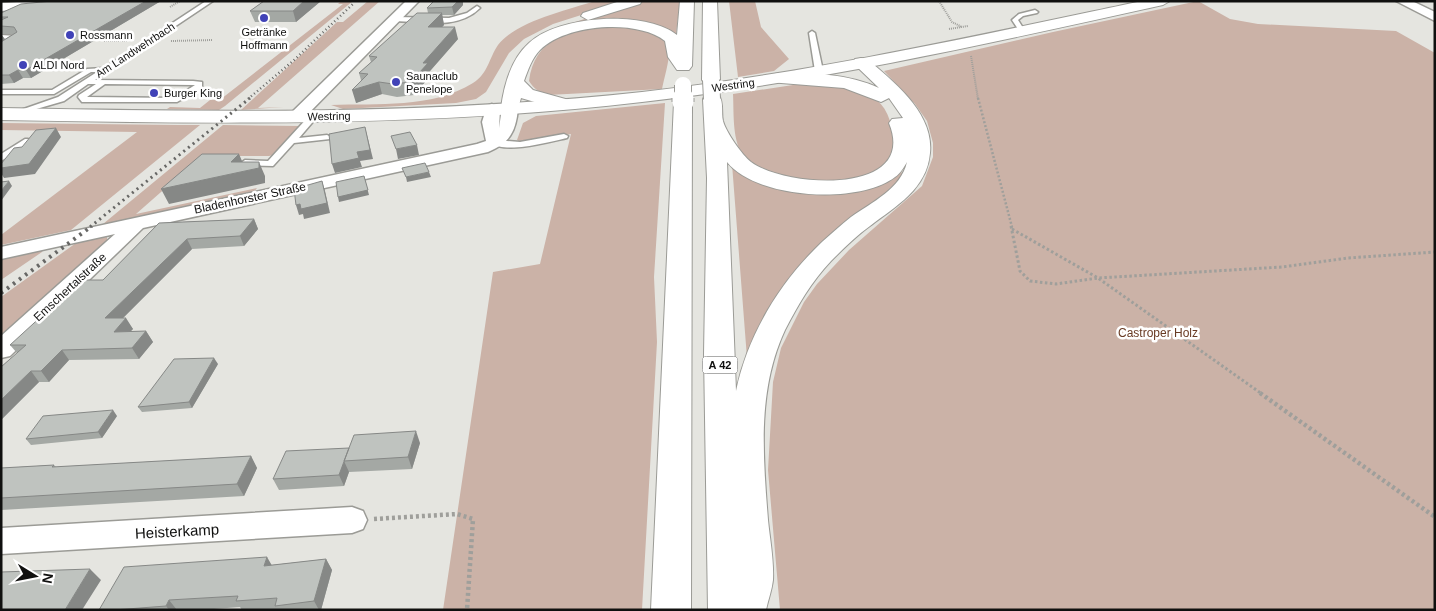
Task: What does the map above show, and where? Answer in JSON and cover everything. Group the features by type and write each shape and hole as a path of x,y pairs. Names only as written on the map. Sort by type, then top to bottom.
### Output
{"main road":[{"path":"501,108 495,94 509,63 529,40 562,24 634,1"},
{"path":"671,610 683,94 682,66 687,1"},
{"name":"A 42","path":"710,1 712,110 718,178 719,354 728,610"},
{"name":"Westring","path":"6,114 304,117 501,108 659,95 781,78 856,65 962,35 1022,31 1163,1"},
{"path":"501,108 529,54 546,37 575,27 598,24 636,25 662,32 671,38 675,46 676,57 682,66"},
{"path":"712,110 739,163 763,178 805,187 857,185 873,180 892,171 904,149 901,125 888,103 856,65"},
{"path":"746,610 753,582 746,445 748,401 758,359 784,304 813,265 852,228 889,203 908,186 916,170 920,151 919,136 909,112 900,98 856,65"},
{"path":"781,78 840,81 866,88 881,96"},
{"path":"515,82 527,94 562,104"}],"street":[{"path":"1,7 87,1"},
{"name":"Westring","path":"304,117 413,1"},
{"path":"1402,1 1435,17"},
{"path":"496,141 492,138 490,132 501,108"},
{"name":"Bladenhorster Straße","path":"1,253 482,148 496,141"},
{"name":"Emschertalstraße","path":"1,350 137,223"},
{"name":"Heisterkamp","path":"1,542 352,520"}],"lane":[{"name":"Am Landwehrbach","path":"6,114 61,99 210,1"},
{"path":"395,19 456,20 466,18 476,8"},
{"path":"1022,31 1015,20 1021,15 1034,12"},
{"path":"812,33 819,71"},
{"path":"1,37 17,38 1,50"},
{"path":"1,92 54,92 89,70 105,70"},
{"path":"86,82 104,82 158,82 193,83 199,84 199,86 177,100 85,100 82,97 104,82"},
{"path":"61,99 68,112 76,115"},
{"path":"233,163 270,164 291,141 304,117"},
{"path":"496,141 520,145 564,136"},
{"path":"291,141 327,137"},
{"path":"1,158 28,141"}],"path":[{"path":"170,7 180,1"},
{"path":"939,1 962,35 971,59 980,111 1012,228 1020,270 1030,281 1056,284 1098,278 1282,267 1348,258 1435,252"},
{"path":"1012,228 1098,278 1435,517"},
{"path":"352,520 457,514 470,516 473,519 474,527 467,610"}],"green space":[{"path":"341,1 353,1 219,110 167,109 170,107 200,108 210,100 221,99 343,4 338,4"},
{"path":"368,1 380,1 258,108 284,107 241,110 337,22 343,22"},
{"path":"595,1 625,1 553,24 524,39 509,53 486,92 476,99 456,103 343,109 331,105 422,101 457,91 473,83 482,75 498,45 516,30 542,18"},
{"path":"639,1 680,1 676,34 655,25 560,27"},
{"path":"729,1 755,1 761,27 789,59 774,71 738,77"},
{"name":"Castroper Holz","path":"1198,1 1230,19 1258,24 1396,31 1435,53 1435,610 780,610 768,470 773,382 781,348 804,302 817,284 849,250 922,186 933,157 933,143 927,121 915,104 884,71"},
{"path":"602,26 629,27 650,31 665,40 669,51 662,89 548,95 533,86 529,81 532,67 538,55 545,47 565,35"},
{"path":"806,83 856,89 877,100 885,109 894,138 894,149 888,164 882,170 869,176 851,180 831,182 809,181 787,178 768,172 752,164 742,154 735,132 733,94"},
{"path":"665,103 654,277 657,342 642,610 443,610 493,272 540,264 571,134 522,144 517,140 523,123 536,116"},
{"path":"1,123 200,125 71,230 1,245 1,235 137,132 1,130"},
{"path":"223,125 300,126 274,155 202,156 136,214 257,188 254,192 103,224"},
{"path":"732,164 768,184 882,184 909,168 906,182 849,225 748,371"},
{"path":"107,237 107,242 1,338 1,297 76,243"},
{"path":"43,250 42,252 1,280 1,257"}],"building":[{"path":"52,1 146,1 26,70 18,70 9,75 1,75 1,42 17,32 14,27 1,26 1,20 8,17 1,17 1,13 21,4"},
{"path":"264,1 304,1 293,11 250,11"},
{"path":"434,1 458,1 452,7 427,8"},
{"path":"417,13 442,13 428,27 455,27 423,63 428,63 411,82 393,84 379,82 352,90 368,74 359,73 377,57 369,56"},
{"path":"365,127 370,150 357,152 359,158 332,164 329,134"},
{"path":"56,128 29,164 1,168 1,164 14,148 22,147 36,130"},
{"path":"410,132 417,145 396,149 391,136"},
{"path":"202,154 239,154 231,162 259,162 259,168 161,189"},
{"path":"425,163 429,172 406,177 402,168"},
{"path":"364,176 368,190 338,197 336,182"},
{"path":"9,181 1,191 1,182"},
{"path":"322,181 327,203 301,209 300,204 296,205 294,189"},
{"path":"254,219 240,236 187,239 105,318 126,318 114,332 146,331 132,348 62,350 41,371 31,371 1,400 1,367 26,345 10,345 81,280 103,280 159,223"},
{"path":"214,358 189,402 138,407 174,359"},
{"path":"113,410 98,432 26,439 43,416"},
{"path":"416,431 408,457 344,461 354,435"},
{"path":"349,448 339,475 273,479 286,451"},
{"path":"251,456 237,484 1,498 1,468"},
{"path":"267,557 264,566 326,559 314,601 275,606 277,598 236,601 238,596 169,600 166,606 99,610 124,567"},
{"path":"90,569 65,610 1,610 1,572"}],"railway":[{"path":"248,99 293,61 353,4"},
{"path":"90,227 250,98"},
{"path":"1,293 92,226"}],"place":[{"name":"Getränke Hoffmann","path":"264,18"},
{"name":"Rossmann","path":"70,35"},
{"name":"ALDI Nord","path":"23,65"},
{"name":"Saunaclub Penelope","path":"396,82"},
{"name":"Burger King","path":"154,93"}]}
